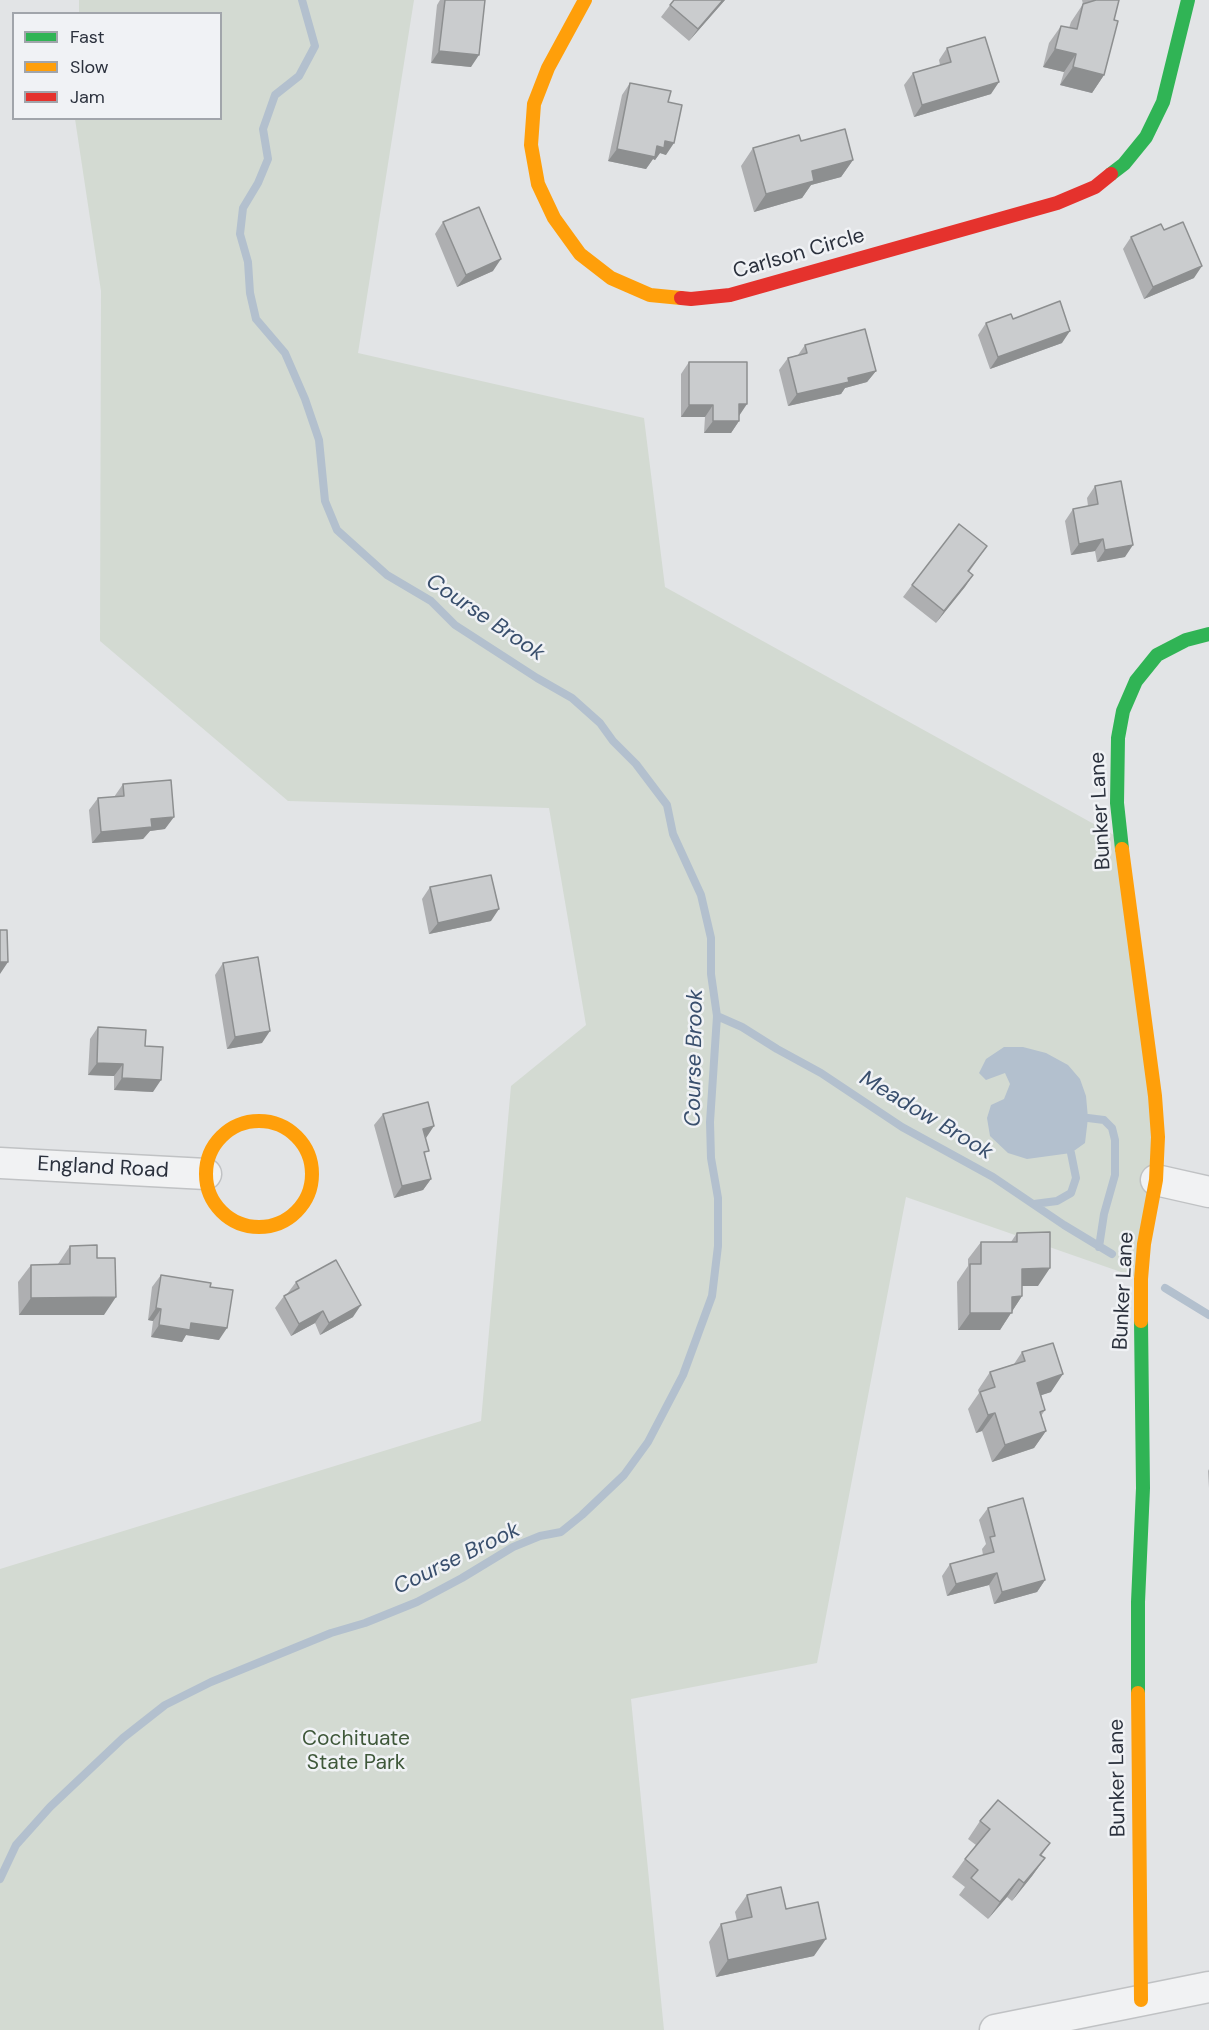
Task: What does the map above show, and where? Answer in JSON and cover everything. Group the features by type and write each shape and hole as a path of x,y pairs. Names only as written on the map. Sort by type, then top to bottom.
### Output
{"street":[{"name":"Carlson Circle","path":"585,0 548,68 534,104 531,145 538,184 554,218 580,254 611,278 650,295 691,299 730,295 785,280 1057,203 1095,187 1124,164 1146,137 1163,102 1188,0"},
{"name":"Bunker Lane","path":"1141,2000 1138,1602 1143,1488 1141,1279 1144,1244 1156,1180 1158,1137 1155,1096 1117,803 1118,738 1123,711 1136,681 1157,655 1186,640 1209,634"},
{"path":"255,1121 279,1125 298,1138 307,1151 312,1166 312,1182 307,1197 298,1210 286,1220 272,1226 256,1227 240,1224 226,1216 216,1204 209,1190 206,1174 208,1159 215,1144 226,1133 240,1125 255,1121"},
{"name":"England Road","path":"0,1163 206,1174"},
{"path":"1156,1180 1209,1192"},
{"path":"995,2030 1209,1987"}],"green space":[{"name":"Cochituate State Park","path":"79,0 414,0 358,353 644,418 665,587 1121,839 1155,1096 1141,1279 906,1197 817,1663 631,1699 664,2030 0,2030 0,1569 481,1421 511,1086 586,1025 549,808 288,801 100,641 101,291 75,120 222,120 222,12 79,12"}],"water":[{"path":"1004,1047 1023,1047 1046,1053 1068,1065 1080,1079 1086,1096 1088,1118 1085,1143 1071,1153 1027,1159 1008,1153 990,1136 987,1118 991,1105 1004,1099 1010,1084 1005,1073 986,1080 979,1073 986,1059"}],"building":[{"path":"445,0 485,0 479,55 439,51"},
{"path":"674,0 723,0 698,29 670,5"},
{"path":"1096,0 1119,0 1114,20 1118,21 1104,75 1073,67 1076,54 1055,49 1061,26 1077,29 1083,4"},
{"path":"985,37 999,82 922,105 913,73 951,62 947,48"},
{"path":"630,83 671,91 668,102 682,105 674,143 665,141 664,148 657,146 655,157 617,149"},
{"path":"845,129 853,160 812,171 814,181 766,194 753,148 799,135 801,141"},
{"path":"479,207 501,259 466,275 443,222"},
{"path":"1183,222 1202,266 1153,287 1131,237 1161,224 1164,230"},
{"path":"1060,301 1070,331 998,357 986,323 1011,314 1013,319"},
{"path":"865,329 876,371 848,378 849,382 797,394 788,358 807,353 805,345"},
{"path":"689,362 747,362 747,404 739,404 739,421 713,421 713,405 689,405"},
{"path":"1121,481 1133,545 1105,550 1103,539 1079,544 1073,509 1098,504 1095,486"},
{"path":"959,524 987,546 968,571 973,575 944,611 912,585"},
{"path":"171,780 174,817 151,819 152,827 101,832 98,798 124,796 123,784"},
{"path":"491,875 499,909 438,923 430,887"},
{"path":"0,930 7,930 8,962 0,962"},
{"path":"258,957 270,1031 235,1037 223,963"},
{"path":"98,1027 146,1030 145,1046 163,1047 161,1080 122,1078 123,1064 97,1063"},
{"path":"428,1102 434,1126 423,1129 429,1151 424,1152 431,1179 402,1186 383,1114"},
{"path":"1050,1232 1050,1268 1022,1269 1022,1296 1012,1297 1012,1313 970,1313 970,1264 981,1264 981,1242 1017,1242 1017,1233"},
{"path":"97,1245 97,1258 115,1258 116,1297 31,1298 31,1265 70,1264 70,1246"},
{"path":"336,1260 361,1305 329,1323 323,1311 299,1324 284,1296 299,1288 296,1282"},
{"path":"161,1275 211,1283 210,1287 233,1290 227,1328 191,1323 190,1330 159,1325 161,1309 156,1308"},
{"path":"1053,1343 1063,1374 1037,1383 1045,1410 1040,1412 1046,1431 1005,1445 995,1413 988,1415 980,1392 995,1387 990,1372 1025,1361 1022,1352"},
{"path":"1023,1498 1045,1580 1002,1592 997,1573 956,1584 950,1564 994,1552 990,1537 995,1536 988,1508"},
{"path":"998,1800 1050,1843 1040,1855 1045,1858 1024,1883 1019,1879 1000,1902 971,1878 978,1870 965,1859 990,1829 980,1821"},
{"path":"781,1887 786,1909 818,1902 826,1939 728,1960 721,1924 752,1917 747,1895"}],"waterway":[{"name":"Course Brook","path":"0,1879 16,1845 50,1807 123,1738 165,1705 211,1682 331,1633 365,1623 417,1602 513,1547 540,1536 561,1532 582,1515 624,1475 648,1442 683,1375 712,1296 718,1246 718,1198 711,1158 710,1122 717,1016 711,974 711,938 701,895 673,834 667,805 636,764 613,741 600,723 572,698 455,625 431,601 387,575 337,530 325,501 319,440 305,399 285,353 256,319 250,293 248,262 240,234 243,208 258,183 268,159 263,129 275,95 299,76 315,46 302,0"},
{"name":"Meadow Brook","path":"717,1016 742,1027 821,1073 902,1127 993,1177 1112,1254"},
{"path":"1088,1118 1104,1120 1112,1128 1115,1140 1115,1175 1104,1214 1099,1247"},
{"path":"1034,1204 1057,1201 1071,1193 1076,1178 1071,1153"},
{"name":"Meadow Brook","path":"1165,1288 1209,1315"}],"traffic: fast":[{"path":"1111,174 1124,164 1146,137 1163,102 1188,0"},
{"path":"1122,849 1117,803 1118,738 1123,711 1136,681 1157,655 1186,640 1209,634"},
{"path":"1138,1693 1138,1602 1143,1488 1141,1321"}],"traffic: slow":[{"path":"585,0 548,68 534,104 531,145 538,184 554,218 580,254 611,278 650,295 681,298"},
{"path":"1122,849 1155,1096 1158,1137 1156,1180 1144,1244 1141,1321"},
{"path":"259,1121 279,1125 296,1137 308,1154 312,1174 308,1194 296,1211 279,1223 259,1227 239,1223 222,1211 210,1194 206,1174 210,1154 222,1137 239,1125 259,1121"},
{"path":"1138,1693 1141,2000"}],"traffic: jam":[{"path":"681,298 730,295 1057,203 1095,187 1111,174"}]}
